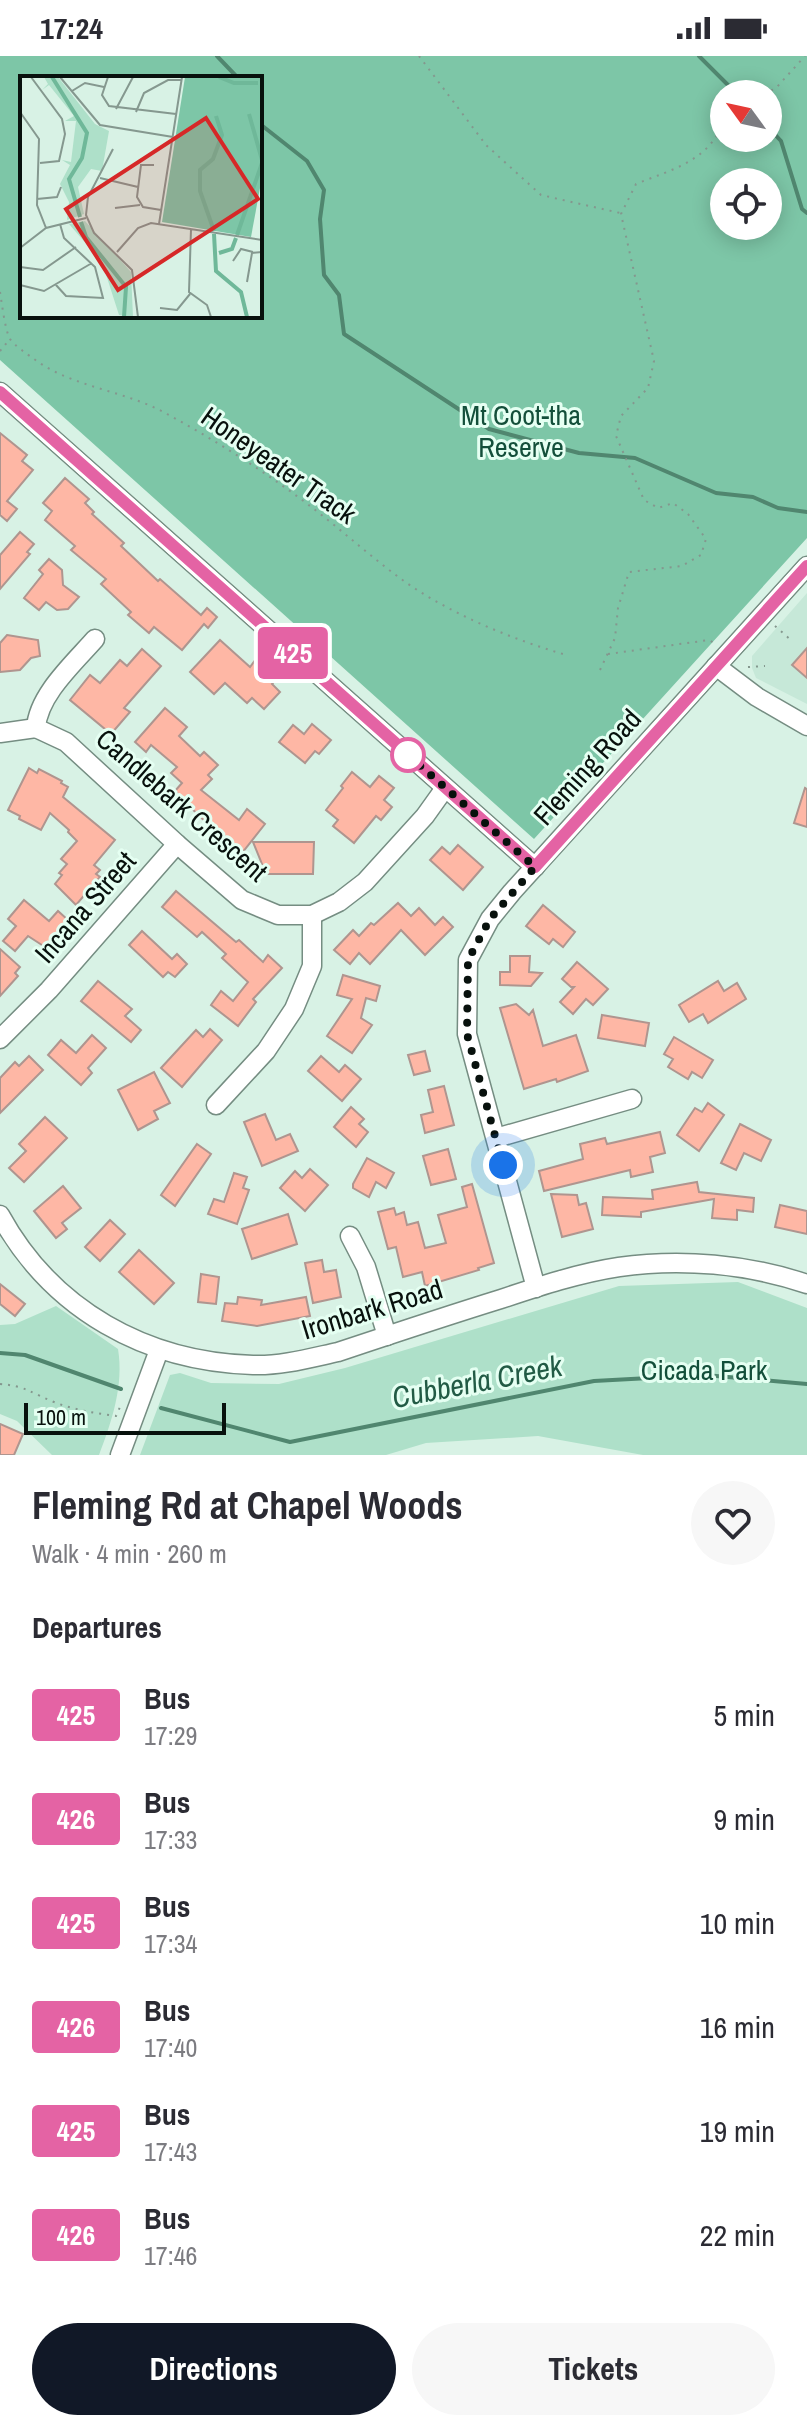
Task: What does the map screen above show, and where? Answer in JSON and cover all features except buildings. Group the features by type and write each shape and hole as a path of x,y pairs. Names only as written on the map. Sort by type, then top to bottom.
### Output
{"street":[{"name":"Fleming Road","path":"0,392 535,867 807,566"},
{"path":"0,733 36,728 43,701 95,639"},
{"path":"723,659 757,697 807,726"},
{"name":"Candlebark Crescent","path":"36,728 66,742 242,900 278,915 312,915"},
{"path":"216,1105 266,1051 294,1009 312,966 312,915 339,902 365,882 425,816 445,788"},
{"name":"Incana Street","path":"0,1039 49,990 177,844"},
{"path":"535,867 490,919 468,960 467,1034 536,1288"},
{"path":"496,1138 632,1099"},
{"name":"Ironbark Road","path":"0,1215 19,1246 62,1293 112,1329 159,1350 200,1361 255,1365 298,1361 568,1278 620,1267 682,1263 730,1266 807,1284"},
{"path":"350,1236 366,1267 387,1336"},
{"path":"120,1455 159,1350"}],"path":[{"path":"419,56 486,145 541,195 621,214"},
{"path":"782,81 805,56"},
{"path":"600,670 615,638 618,608 629,572 682,566 701,555 706,539 688,514 673,503 658,508 644,500 616,436 621,416 648,388 654,361 621,214 636,184 697,158 710,144"},
{"name":"Honeyeater Track","path":"0,292 10,339 35,360 61,375 142,401 167,413 236,455 308,505 416,589 480,623 563,654"},
{"path":"0,351 9,339"},
{"path":"774,625 792,641"},
{"path":"607,654 709,640 723,659"},
{"path":"748,667 765,666"},
{"path":"0,1384 21,1386 80,1410 116,1416 122,1402"}],"shaded area":[{"path":"807,593 807,704 756,678 752,656"}],"green space":[{"name":"Mt Coot-tha Reserve","path":"0,56 807,56 807,538 534,839 0,360"},
{"name":"Cicada Park","path":"738,1282 807,1308 807,1455 643,1455 538,1436 426,1443 386,1455 140,1455 170,1375 180,1373 211,1383 279,1384 345,1368 619,1286"},
{"path":"56,1306 118,1349 118,1389 99,1455 52,1455 17,1421 0,1414 0,1325 15,1324"}],"waterway":[{"path":"217,56 236,76"},
{"path":"699,56 723,80"},
{"path":"262,126 307,161 324,190 320,219 324,275 339,295 344,334 489,429 579,453 635,458 716,493 753,497 778,508 807,512"},
{"path":"782,144 802,209 807,213"},
{"name":"Cubberla Creek","path":"0,1353 25,1355 121,1389"},
{"name":"Cubberla Creek","path":"161,1408 290,1442 594,1381 705,1375 807,1384"}],"bus line":[{"name":"425","path":"0,392 535,867 807,566"}],"route":[{"path":"408,755 398,746 535,867 490,919 468,960 467,1034 503,1165"}]}
